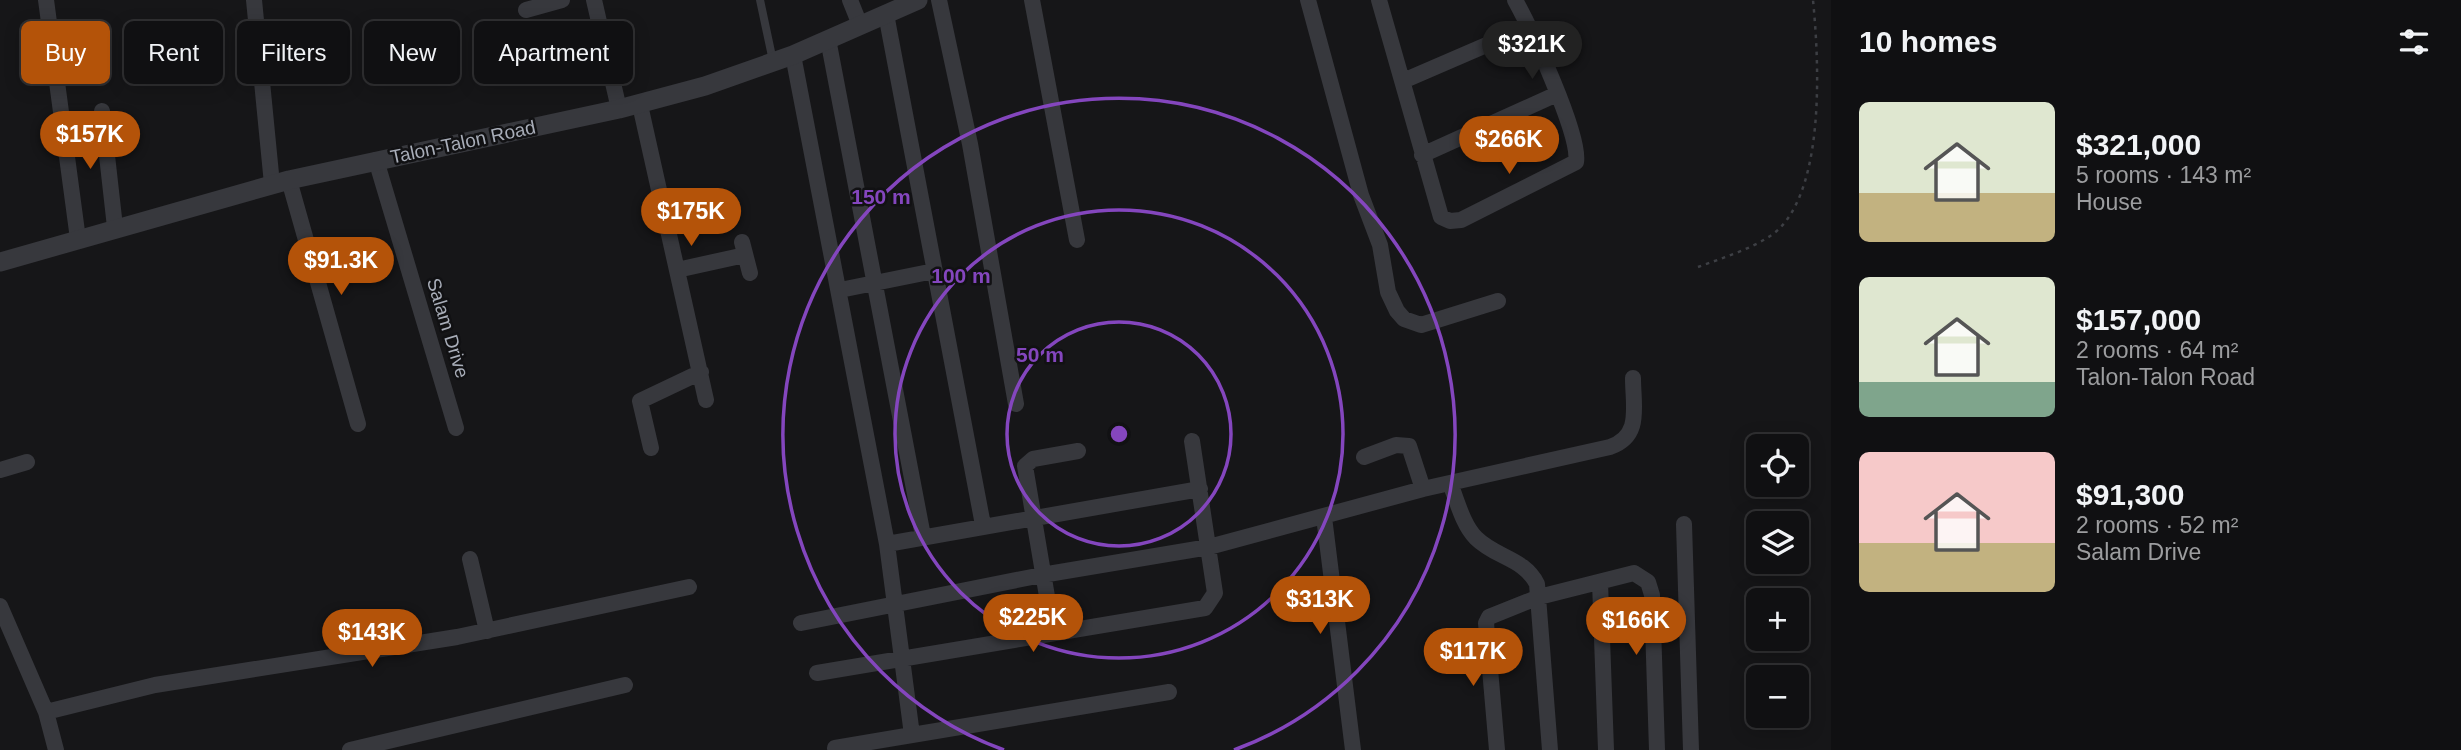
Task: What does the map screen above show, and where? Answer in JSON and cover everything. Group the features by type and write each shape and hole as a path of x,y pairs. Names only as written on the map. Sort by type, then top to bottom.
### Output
{"street":[{"path":"46,0 78,239"},
{"path":"254,0 280,182 358,424"},
{"path":"526,9 562,0"},
{"path":"594,0 620,109"},
{"path":"850,0 860,25"},
{"name":"Talon-Talon Road","path":"0,262 280,182 620,109 705,86 793,55 918,0"},
{"path":"939,0 970,144 1017,404"},
{"path":"1031,0 1077,240"},
{"path":"1308,0 1361,195 1380,245 1388,292 1397,311 1404,319 1422,325 1497,301"},
{"path":"1379,0 1441,217 1450,221 1461,220 1576,162 1578,148 1515,0"},
{"path":"886,15 983,525"},
{"path":"1403,81 1528,27"},
{"path":"828,39 923,536"},
{"path":"793,55 887,544 912,735"},
{"path":"1422,155 1557,94"},
{"path":"640,104 706,400"},
{"path":"102,111 115,227"},
{"name":"Salam Drive","path":"376,160 456,428"},
{"path":"677,270 743,248 750,273"},
{"path":"840,290 934,271"},
{"path":"651,448 639,407 640,401 701,372"},
{"path":"801,623 1042,575 1209,547 1423,489 1623,443 1632,431 1634,421 1633,378"},
{"path":"817,673 1205,608 1215,593 1192,441"},
{"path":"1364,457 1396,445 1409,446 1423,489"},
{"path":"1053,632 1025,466 1033,459 1079,451"},
{"path":"0,470 27,462"},
{"path":"1450,483 1468,528 1476,538 1523,565 1537,584 1550,750"},
{"path":"887,544 1200,489"},
{"path":"1324,517 1353,750"},
{"path":"1684,524 1691,750"},
{"path":"470,559 487,631"},
{"path":"1497,750 1486,623 1493,615 1539,597 1634,573 1648,582 1652,594 1657,750"},
{"path":"1600,582 1606,750"},
{"path":"46,712 155,685 487,631 689,587"},
{"path":"0,606 46,712 55,750"},
{"path":"350,750 625,685"},
{"path":"835,748 1169,692"}],"lane":[{"path":"760,0 773,61"}],"path":[{"path":"1698,267 1738,252 1778,230 1798,205 1810,168 1817,43 1813,0"}]}
